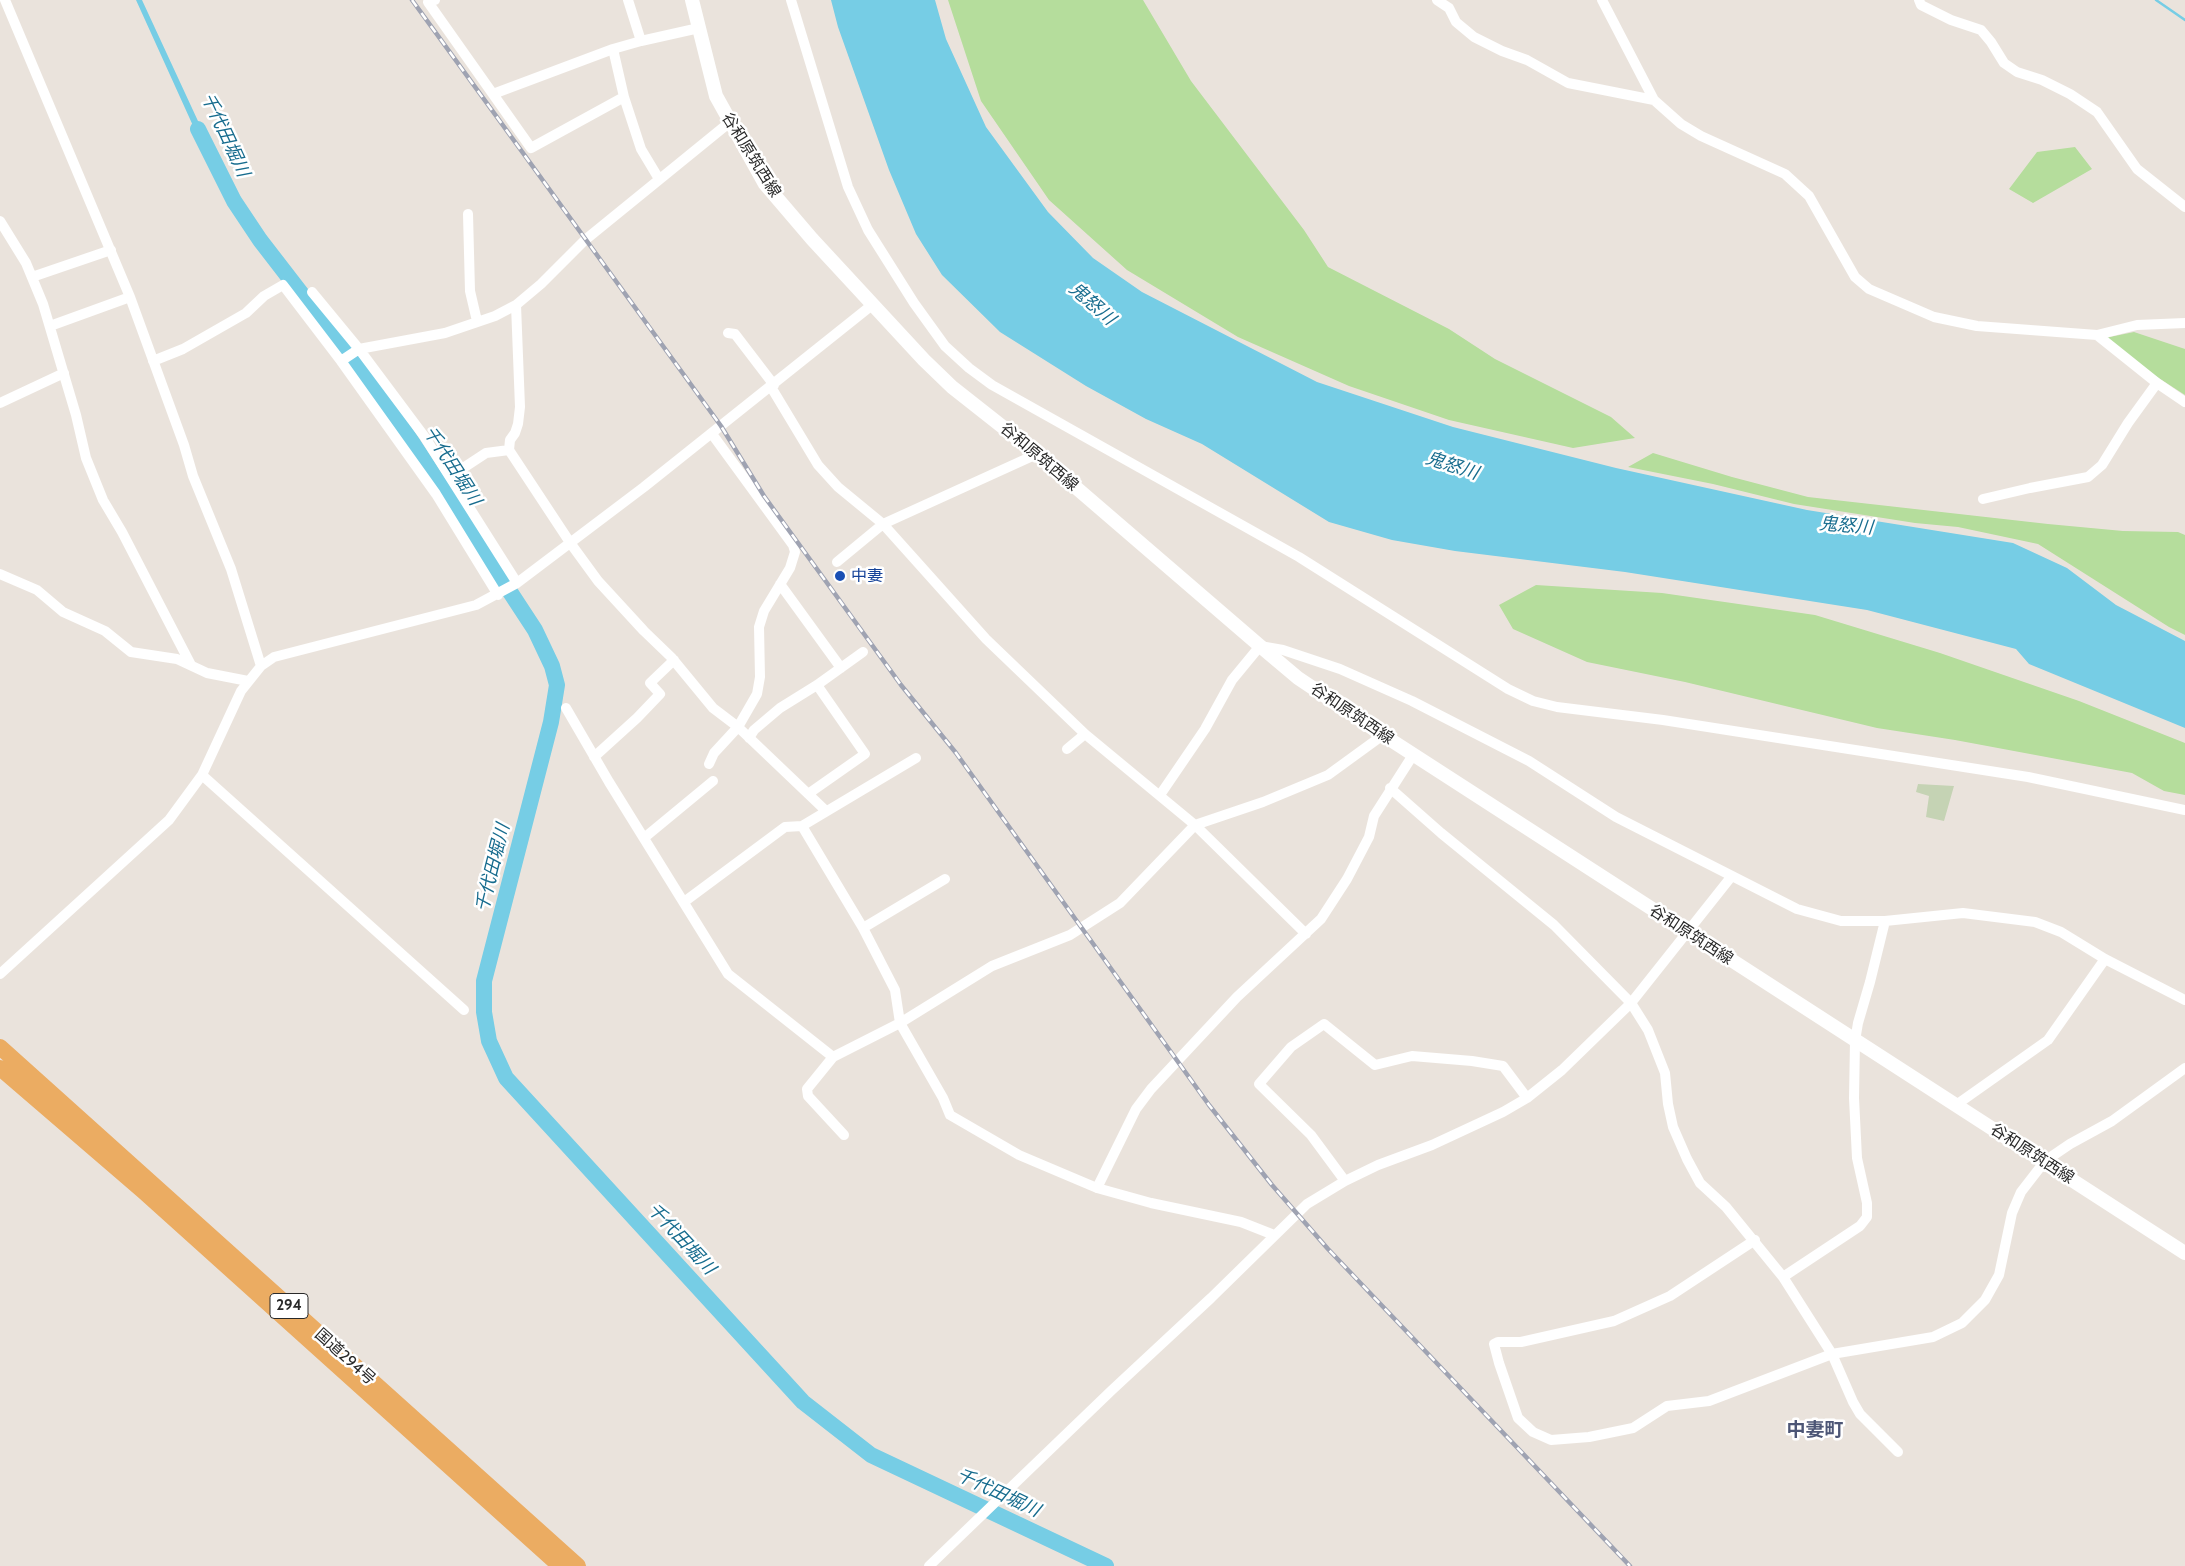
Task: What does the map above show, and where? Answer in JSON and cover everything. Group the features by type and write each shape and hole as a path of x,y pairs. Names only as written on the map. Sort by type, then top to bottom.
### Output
{"highway":[{"name":"国道294号","path":"0,1047 578,1566"},
{"name":"国道294号","path":"0,1068 142,1191 560,1566"}],"main road":[{"name":"谷和原筑西線","path":"692,0 716,96 765,184 872,305 952,387 1037,454 1298,678 1383,736 2185,1253"}],"street":[{"path":"5,0 130,297 184,445 193,476 231,569 261,666"},
{"path":"628,0 641,40"},
{"path":"791,0 848,187 868,230 914,303 946,346 969,368 992,385 1299,558 1508,689 1533,701 1557,707 1662,720 2028,777 2185,810"},
{"path":"1437,0 1451,4 1456,22 1474,37 1526,60 1568,83 1654,100"},
{"path":"1602,0 1654,100 1681,124 1701,136 1785,174 1809,196 1855,277 1869,289 1934,317 1977,326 2097,335 2137,325 2185,323"},
{"path":"1918,0 1921,5 1951,20 1981,30 2004,63 2017,72 2042,80 2070,94 2097,112 2137,170 2185,207"},
{"path":"430,1 531,148 624,98"},
{"path":"493,94 641,40 699,28"},
{"path":"613,49 624,98 641,150 659,179"},
{"path":"341,361 359,349 444,332 495,316 516,305 541,284 585,240 730,122"},
{"path":"468,214 467,235 470,291 477,321"},
{"path":"0,221 26,263 32,277 50,326 86,458 103,500 122,532 191,665"},
{"path":"32,277 110,250"},
{"path":"153,361 183,349 246,313 264,296 283,285 341,361 436,494 498,595"},
{"path":"312,292 359,349 451,476 517,583"},
{"path":"50,326 130,297"},
{"path":"516,305 520,407 518,424 510,440 509,450 571,544 598,580 644,631 674,660 713,708 738,727 825,810"},
{"path":"0,974 169,820 202,776 241,691 261,666 274,657 476,605 498,595 571,544 712,434 872,305"},
{"path":"728,334 735,334 772,386 818,465 838,487 883,524 986,638 1085,734 1195,824 1306,934"},
{"path":"2097,335 2157,383 2185,402"},
{"path":"0,403 64,373"},
{"path":"1983,500 2030,488 2088,477 2102,465 2128,423 2157,383"},
{"path":"709,764 714,753 738,727 756,694 760,677 758,627 764,611 790,568 795,552 793,545 712,434"},
{"path":"451,476 486,454 509,450"},
{"path":"837,562 883,524 1037,454"},
{"path":"0,574 37,590 63,612 105,631 131,652 177,659 207,673 248,681"},
{"path":"780,584 842,668"},
{"path":"1160,795 1205,730 1232,680 1260,646 1284,650 1340,669 1412,701 1529,761 1616,817 1731,877 1798,909 1841,921 1885,921 1963,913 2035,922 2061,932 2105,959 2185,1000"},
{"path":"749,738 754,730 780,708 817,685 863,652"},
{"path":"594,757 660,694 650,683 674,660"},
{"path":"808,794 865,754 817,685"},
{"path":"566,708 594,757 728,974 833,1057"},
{"path":"1067,749 1085,734"},
{"path":"844,1135 808,1096 807,1089 833,1057 900,1023 992,966 1070,935 1120,903 1195,824 1264,802 1328,775 1383,736"},
{"path":"1097,1188 1136,1109 1151,1089 1237,997 1321,918 1347,879 1368,837 1374,816 1390,788 1413,755"},
{"path":"684,902 785,827 802,826 825,810 916,758"},
{"path":"202,776 464,1010"},
{"path":"644,838 713,782"},
{"path":"1390,788 1441,833 1554,925 1631,1003 1648,1030 1664,1073 1671,1120 1687,1159 1700,1183 1726,1207 1755,1240 1783,1277 1832,1354 1860,1414 1898,1452"},
{"path":"802,826 863,928 895,990 900,1023 943,1098 950,1115 1019,1155 1097,1188 1151,1203 1240,1222 1274,1236"},
{"path":"929,1566 1307,1204 1345,1180 1447,1138 1503,1112 1527,1098 1562,1070 1631,1003 1731,877"},
{"path":"863,928 945,879"},
{"path":"1783,1277 1860,1226 1867,1217 1867,1203 1857,1158 1854,1098 1855,1041 1885,921"},
{"path":"1956,1105 2048,1040 2105,959"},
{"path":"1345,1180 1311,1135 1259,1084 1291,1047 1324,1024 1375,1065 1412,1056 1472,1061 1503,1066 1527,1098"},
{"path":"1755,1240 1670,1296 1614,1321 1521,1342 1498,1342 1494,1344 1518,1418 1533,1432 1551,1440 1589,1437 1633,1428 1668,1406 1709,1401 1832,1354 1933,1336 1962,1323 1985,1300 1999,1275 2012,1213 2021,1192 2045,1161 2070,1144 2112,1121 2185,1068"}],"green space":[{"path":"948,0 1143,0 1191,81 1304,230 1328,267 1449,329 1495,359 1611,417 1635,438 1573,448 1449,420 1349,386 1238,337 1127,270 1049,200 981,101"},
{"path":"2075,147 2092,169 2033,203 2009,189 2037,152"},
{"path":"2134,332 2185,349 2185,395 2154,375 2105,338"},
{"path":"1653,453 1732,477 1808,497 2048,524 2123,531 2178,532 2185,535 2185,635 2169,627 2038,544 1958,527 1915,523 1794,504 1713,484 1628,467"},
{"path":"1536,585 1662,593 1815,615 1940,653 2079,701 2185,743 2185,795 2164,791 2132,773 1955,740 1877,728 1685,682 1587,662 1513,629 1499,605"},
{"path":"1918,784 1954,786 1944,821 1926,817 1929,796 1916,792"}],"water":[{"path":"136,0 142,0 210,147 204,150"},
{"name":"鬼怒川","path":"831,0 935,0 946,39 986,127 1048,212 1093,258 1142,292 1317,382 1453,427 1616,468 1807,510 2013,543 2067,568 2116,605 2185,641 2185,728 2029,664 2016,649 1867,610 1625,572 1455,551 1392,540 1329,522 1202,444 1146,419 1086,386 1000,332 942,275 916,234 889,170 838,27"}],"waterway":[{"path":"2156,0 2185,20"},
{"name":"千代田堀川","path":"198,129 234,201 260,240 404,430 535,630 552,666 557,685 551,722 484,981 484,1012 489,1041 506,1078 803,1402 871,1455 1106,1566"}],"railway":[{"path":"412,0 721,426 764,496 901,685 956,753 1209,1105 1272,1185 1328,1249 1630,1566"}],"place":[{"name":"中妻","path":"840,576"}],"district":[{"name":"中妻町","path":"1815,1430"}]}
